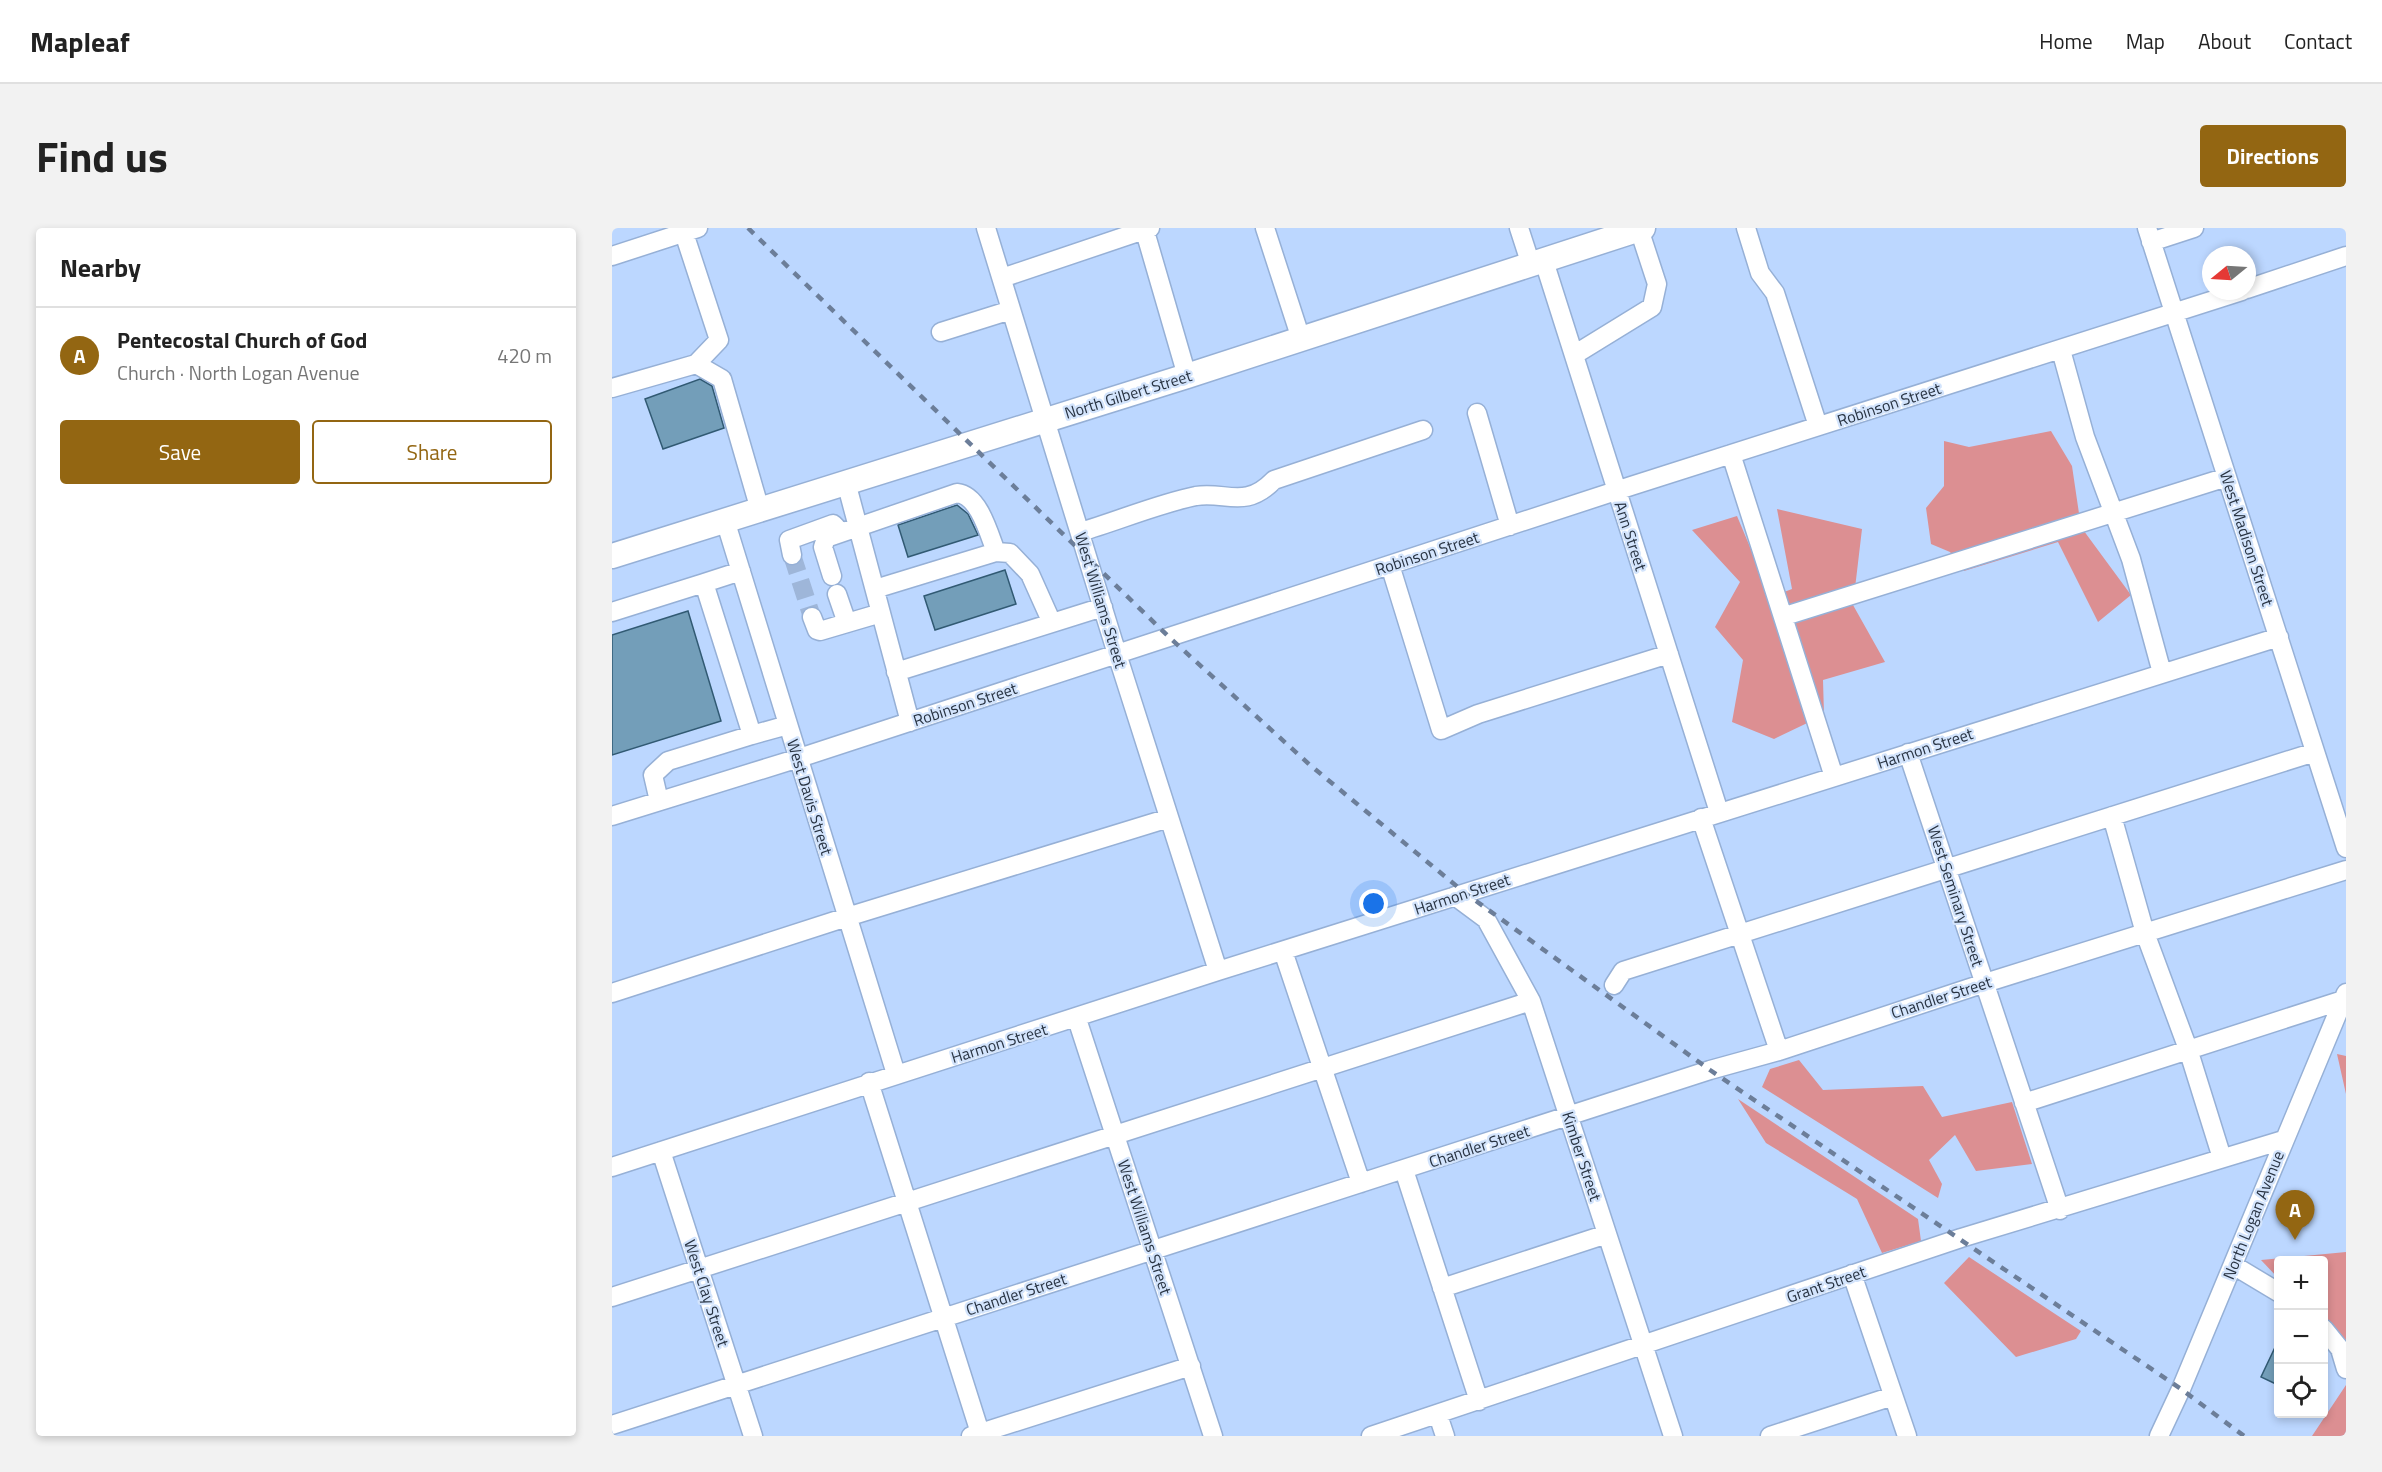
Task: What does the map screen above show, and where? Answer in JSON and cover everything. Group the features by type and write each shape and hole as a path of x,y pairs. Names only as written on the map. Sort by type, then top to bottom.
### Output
{"main road":[{"name":"North Gilbert Street","path":"612,556 1187,376 1641,229"}],"street":[{"name":"West Williams Street","path":"986,228 1117,654 1218,971"},
{"path":"1264,228 1301,339"},
{"name":"Ann Street","path":"1519,228 1537,263 1574,355 1719,812"},
{"path":"1746,228 1760,273 1775,292 1818,426"},
{"path":"2149,235 2194,228"},
{"path":"1002,278 1146,229 1187,376"},
{"path":"1574,355 1652,307 1656,284 1641,229"},
{"path":"612,256 691,230 719,340 696,364 612,388"},
{"name":"West Madison Street","path":"2149,235 2346,848"},
{"path":"2256,286 2341,261"},
{"name":"Robinson Street","path":"612,816 799,758 1731,454 2216,300"},
{"path":"940,332 1011,310"},
{"path":"2061,350 2085,437 2111,512 2131,559 2162,673"},
{"path":"696,364 722,379 760,510"},
{"path":"1477,413 1510,526"},
{"path":"1080,532 1198,496 1235,499 1265,489 1274,480 1423,430"},
{"path":"1731,454 1785,616 1834,777"},
{"path":"1785,616 2227,477"},
{"path":"846,482 850,529 875,589 910,722"},
{"path":"832,576 822,542 826,538 957,493 964,494 972,502 984,521 996,552"},
{"name":"West Davis Street","path":"725,520 896,1074"},
{"path":"792,555 789,540 833,524 850,529"},
{"path":"875,589 996,552 1010,553 1030,574 1052,623"},
{"path":"1390,565 1441,730 1479,714 1669,654"},
{"path":"612,612 741,571"},
{"path":"704,583 752,735"},
{"path":"837,594 847,623"},
{"path":"896,672 1103,607"},
{"path":"816,624 847,623 881,613"},
{"name":"Harmon Street","path":"612,1167 869,1082 2278,637"},
{"path":"659,801 653,774 668,761 788,725"},
{"path":"1614,985 1623,971 2315,752"},
{"name":"West Seminary Street","path":"1908,753 2060,1210"},
{"path":"2112,816 2145,933 2188,1049 2222,1158"},
{"path":"612,993 847,917 1170,818"},
{"path":"1701,818 1779,1051"},
{"name":"Chandler Street","path":"612,1425 1569,1118 1710,1070 1779,1051 1985,983 2346,870"},
{"name":"Kimber Street","path":"1455,896 1486,919 1531,1001 1673,1436"},
{"path":"1283,951 1361,1183"},
{"path":"2024,1103 2345,996"},
{"name":"North Logan Avenue","path":"2159,1436 2181,1389 2345,996"},
{"path":"612,1297 908,1204 1531,1001"},
{"name":"West Williams Street","path":"1077,1018 1214,1436"},
{"path":"869,1082 945,1317 977,1435 1191,1366"},
{"name":"Grant Street","path":"1371,1436 1643,1347 1961,1238 2060,1210 2283,1140"},
{"name":"West Clay Street","path":"661,1151 753,1436"},
{"path":"1404,1170 1479,1401"},
{"path":"1442,1288 1607,1234"},
{"path":"2233,1265 2274,1290"},
{"path":"1852,1274 1907,1436"},
{"path":"2328,1334 2340,1349 2346,1369"},
{"path":"1770,1436 1893,1396"},
{"path":"1438,1415 1445,1436"}],"shaded area":[{"path":"2051,431 2072,466 2081,527 2131,595 2098,622 2058,542 1964,571 1950,552 1931,544 1926,508 1944,486 1944,441 1969,447"},
{"path":"1777,509 1862,529 1853,605 1885,662 1823,680 1824,715 1774,739 1732,722 1743,660 1715,627 1740,582 1692,530 1737,516 1771,597 1792,589"},
{"path":"2337,1054 2346,1056 2346,1094"},
{"path":"1799,1060 1823,1090 1923,1086 1942,1117 2012,1102 2032,1164 1976,1171 1955,1135 1929,1160 1942,1184 1938,1198 1762,1087 1770,1069"},
{"path":"1738,1099 1918,1219 1921,1241 1882,1253 1857,1199 1766,1143"},
{"path":"2346,1252 2346,1348 2328,1329 2328,1256 2304,1256"},
{"path":"1969,1257 2081,1331 2076,1339 2016,1357 1944,1283"},
{"path":"2274,1259 2274,1274 2261,1260"},
{"path":"2346,1385 2346,1436 2312,1436 2324,1418 2328,1418 2328,1412"}],"building":[{"path":"700,379 712,386 724,428 663,449 645,399"},
{"path":"957,505 968,514 978,535 908,557 898,525"},
{"path":"1005,570 1016,604 935,630 924,596"},
{"path":"688,611 721,721 612,755 612,635"},
{"path":"2274,1349 2274,1383 2261,1377"}],"tunnel":[{"path":"792,555 812,617"}],"railway":[{"path":"748,228 1170,638 1310,765 1465,893 1710,1070 2181,1389 2244,1436"}],"place":[{"name":"Pentecostal Church of God","path":"2295,1240"}]}
